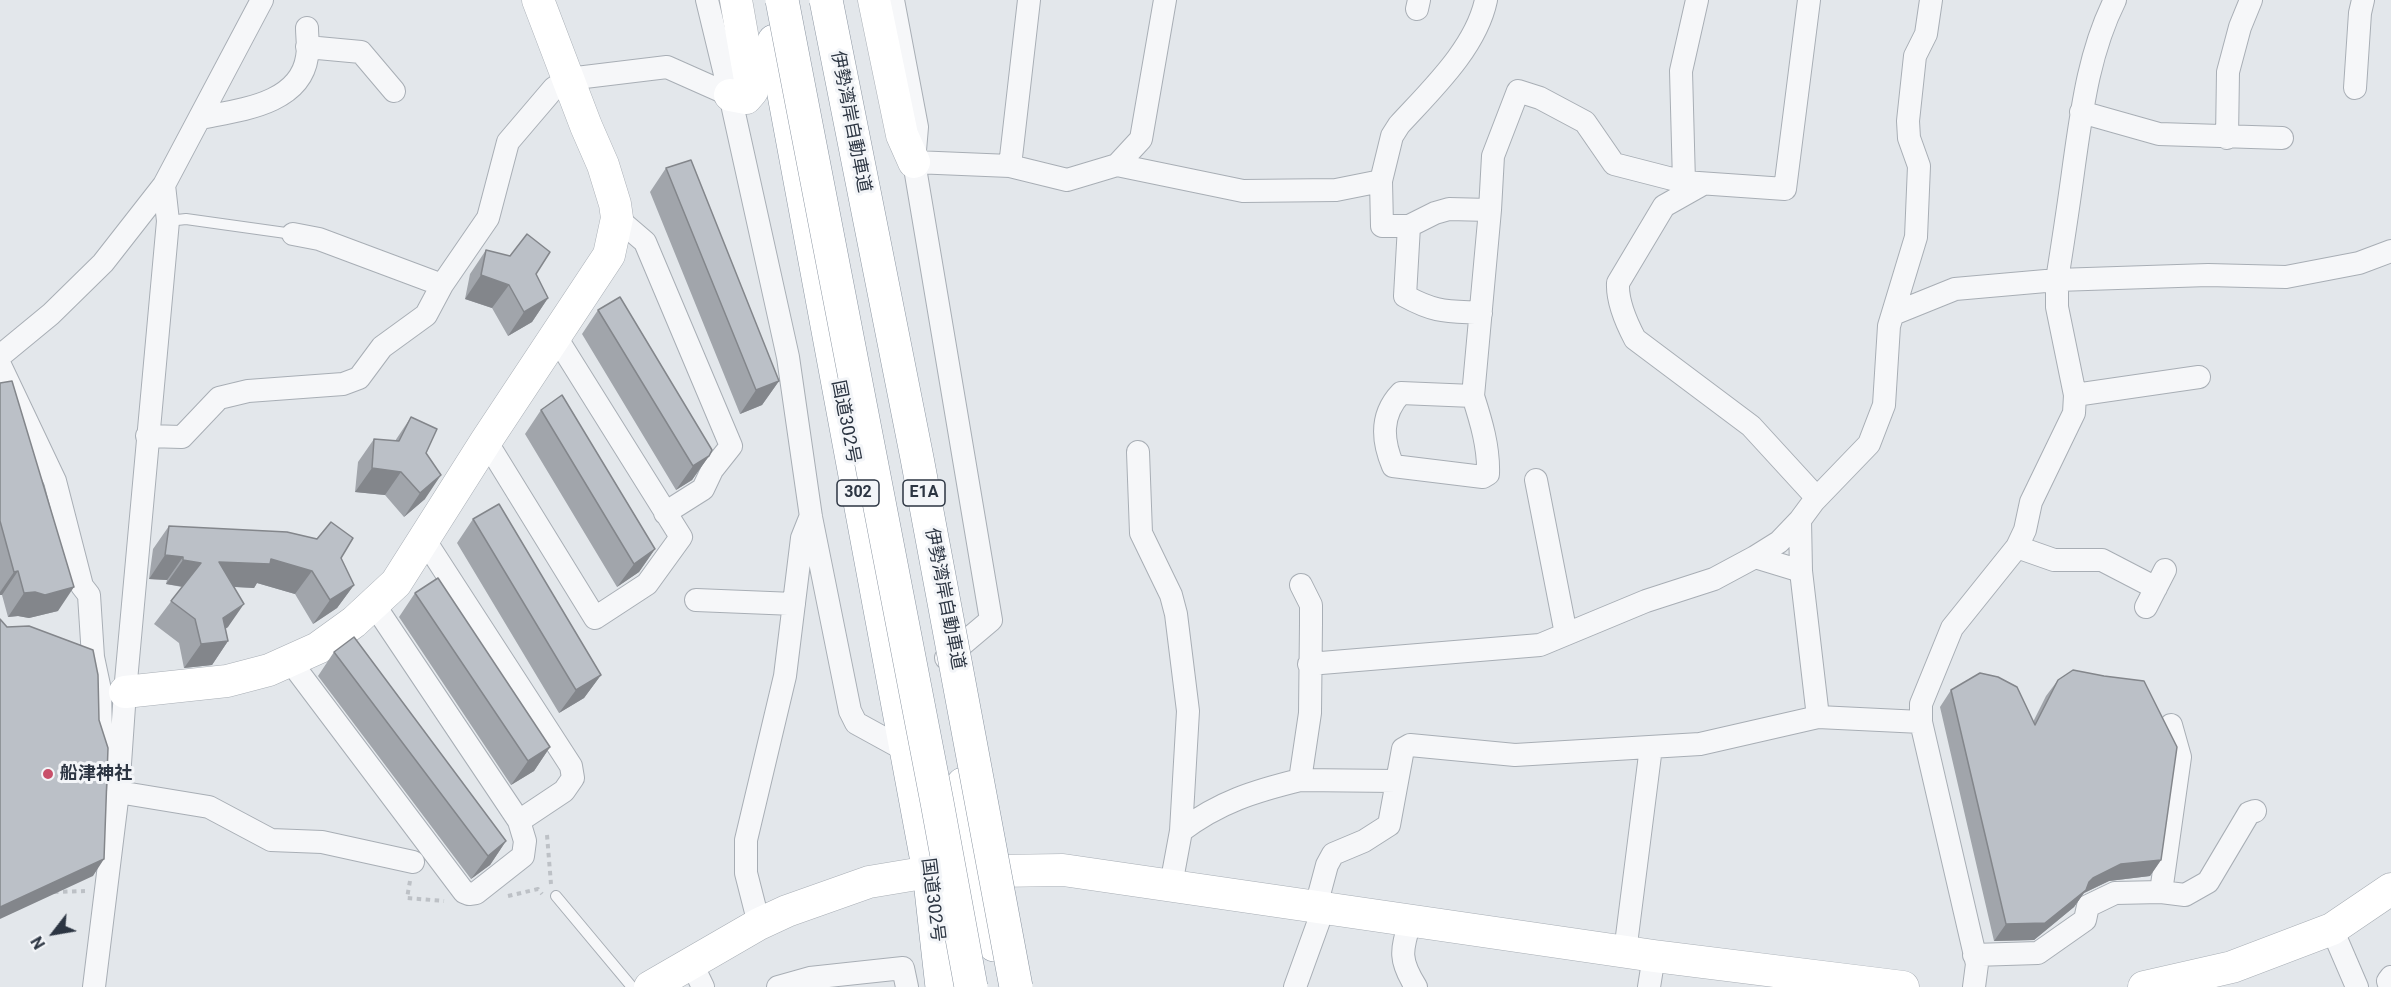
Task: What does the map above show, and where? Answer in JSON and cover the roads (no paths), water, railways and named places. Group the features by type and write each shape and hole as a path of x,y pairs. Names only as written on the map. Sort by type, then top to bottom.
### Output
{"highway":[{"name":"国道302号","path":"766,0 930,872 942,987"},
{"name":"E1A","path":"782,0 937,802 970,987"},
{"name":"伊勢湾岸自動車道","path":"826,0 986,872 1012,986"},
{"path":"837,0 945,659 986,872"},
{"path":"937,802 963,987"}],"street":[{"path":"0,356 51,314 103,263 164,184 262,0"},
{"path":"125,692 228,681 269,670 318,648 354,622 396,583 486,441 609,255 617,219 615,204 603,165 538,0"},
{"path":"707,0 788,357 811,517 850,711 856,723 907,751"},
{"path":"147,436 182,437 219,398 248,391 343,384 359,378 382,347 426,315 442,285 488,218 508,142 554,88 568,80 667,67 730,95 746,98 752,91 736,0"},
{"path":"874,0 902,135 914,162 991,620 945,659"},
{"path":"893,0 917,127 914,162"},
{"path":"1010,166 1029,0"},
{"path":"1117,165 1141,139 1165,0"},
{"path":"1486,0 1484,14 1460,54 1392,136 1381,181 1382,226 1409,226 1449,209 1490,210"},
{"path":"1694,183 1681,70 1697,0"},
{"path":"1473,396 1401,393 1394,401 1383,435 1393,466 1483,477 1488,474 1482,424 1473,396 1493,156 1518,91 1540,98 1585,122 1614,164 1694,183 1785,189 1809,0"},
{"path":"1310,664 1540,645 1646,601 1714,579 1779,542 1800,520 1817,498 1869,444 1884,405 1889,326 1916,237 1919,166 1909,138 1908,121 1915,56 1926,34 1931,0"},
{"path":"1974,987 1977,964 1921,722 1921,704 1952,628 2017,547 2025,530 2031,502 2074,412 2075,395 2056,307 2057,280 2081,112 2095,49 2104,22 2115,0"},
{"path":"2227,138 2228,72 2240,27 2251,0"},
{"path":"2355,88 2360,13 2363,0"},
{"path":"200,118 269,102 295,85 307,58 307,38 361,52 394,92"},
{"path":"2081,112 2159,134 2282,138"},
{"path":"914,162 1010,166 1067,180 1117,165 1243,191 1336,190 1381,181"},
{"path":"1694,183 1664,206 1618,283 1617,293 1628,327 1635,339 1751,426 1817,498"},
{"path":"94,987 118,792 147,436 168,221 164,184"},
{"path":"617,219 645,242 731,447 712,470 703,489 665,513"},
{"path":"1409,226 1405,296 1427,308 1438,311 1481,313"},
{"path":"292,234 319,239 442,285"},
{"path":"1893,314 1955,289 2057,280 2208,275 2286,277 2360,263 2391,251"},
{"path":"486,441 595,618 647,584 677,544 681,537 561,345 552,341"},
{"path":"0,364 55,481 82,586 89,595 83,653 100,690 101,736 108,759 120,768"},
{"path":"2075,395 2199,377"},
{"path":"1138,452 1142,533 1171,595 1176,614 1188,711 1181,831 1171,885"},
{"path":"1536,480 1566,634"},
{"path":"759,924 746,873 746,840 785,676 802,538 811,517"},
{"path":"1800,520 1801,571 1818,717"},
{"path":"424,539 571,766 573,778 564,791 519,821"},
{"path":"2017,547 2054,560 2102,560 2156,588"},
{"path":"1755,557 1801,571"},
{"path":"1300,780 1310,713 1311,605 1301,585"},
{"path":"696,600 794,604"},
{"path":"290,661 464,892 476,893 523,856 525,841 519,821 373,603"},
{"path":"1295,987 1320,907 1327,865 1333,854 1364,841 1389,825 1403,749 1410,745 1515,755 1700,744 1818,717 1921,722"},
{"path":"2161,892 2180,757 2171,725"},
{"path":"1649,987 1639,954 1651,747"},
{"path":"1181,831 1205,813 1252,791 1300,780 1396,781"},
{"path":"118,792 209,807 271,840 322,842 413,862"},
{"path":"1974,955 2038,953 2085,920 2088,906 2115,892 2161,892 2185,895 2208,882 2249,813 2255,811"},
{"path":"650,987 697,975 759,924 794,908 869,882 930,872 1063,870 1639,954 1903,987"},
{"path":"2144,987 2232,967 2332,929 2391,890"},
{"path":"1410,922 1403,945 1402,958 1404,969 1416,987"},
{"path":"2332,929 2357,987"},
{"path":"778,987 810,978 903,968 907,987"},
{"path":"2390,987 2388,981 2391,978"}],"lane":[{"path":"168,221 186,219 292,234"},
{"path":"556,896 632,987"}],"place":[{"name":"船津神社","path":"48,774"}]}
